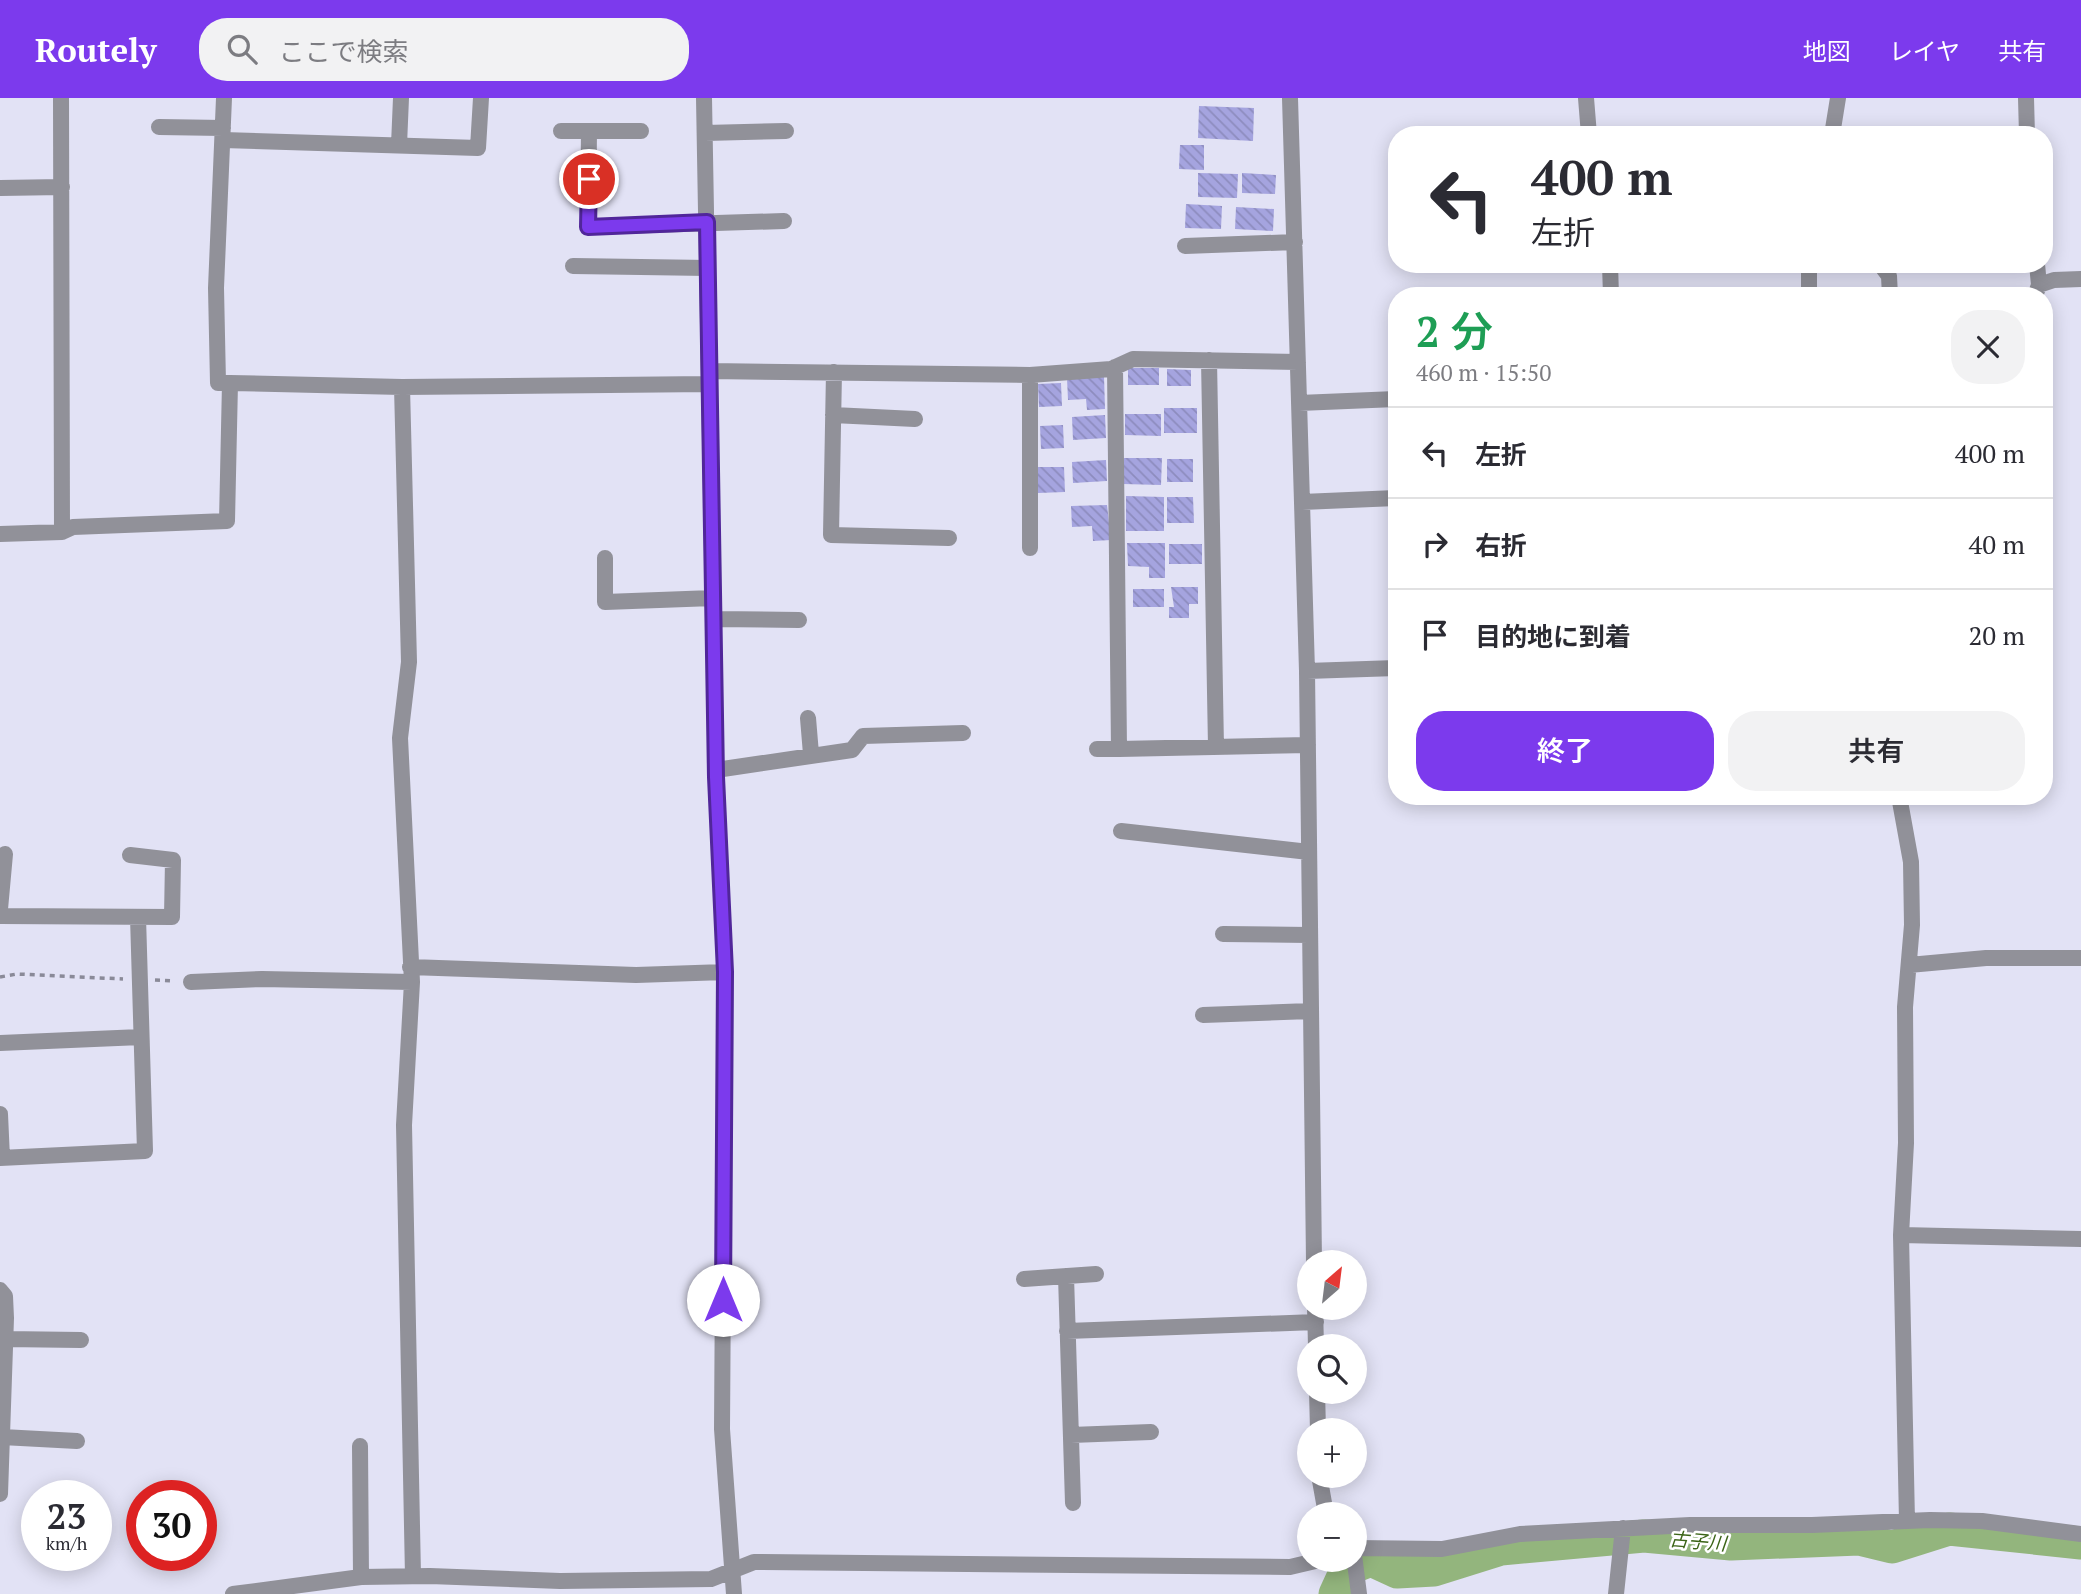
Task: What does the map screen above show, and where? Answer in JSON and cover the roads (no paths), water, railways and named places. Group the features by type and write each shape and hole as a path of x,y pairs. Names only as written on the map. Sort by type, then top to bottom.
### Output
{"street":[{"path":"61,98 62,532"},
{"path":"224,98 216,288 218,383 402,387 834,372 1030,375 1115,367 1133,359 1298,362"},
{"path":"399,145 401,98"},
{"path":"159,127 223,134 478,148 481,98"},
{"path":"704,98 716,770 725,972 722,1429 734,1594"},
{"path":"1290,98 1307,671 1314,1250"},
{"path":"1586,98 1588,126"},
{"path":"1833,126 1838,98"},
{"path":"2026,98 2027,126"},
{"path":"561,131 641,131"},
{"path":"589,131 588,227 785,221"},
{"path":"705,133 786,131"},
{"path":"0,188 62,187"},
{"path":"1185,246 1294,242"},
{"path":"573,266 708,268"},
{"path":"2042,287 2054,280 2081,279"},
{"path":"1209,360 1216,747"},
{"path":"1115,367 1119,749"},
{"path":"834,372 831,535 949,538"},
{"path":"1030,375 1030,548"},
{"path":"0,534 62,532 73,527 227,521 230,383"},
{"path":"402,387 409,662 400,738 411,974 404,1125 413,1576"},
{"path":"1299,402 1388,399"},
{"path":"833,415 915,419"},
{"path":"1302,502 1388,498"},
{"path":"605,558 605,602 713,598"},
{"path":"713,619 799,620"},
{"path":"1307,671 1388,668"},
{"path":"808,718 811,754"},
{"path":"716,770 852,750 863,736 963,733"},
{"path":"1097,749 1308,745"},
{"path":"1901,805 1911,862 1909,965 1905,1007 1906,1143 1901,1235 1907,1521"},
{"path":"1121,831 1309,852"},
{"path":"0,909 5,854"},
{"path":"0,916 172,917 173,860 130,855"},
{"path":"0,1114 1,1158 145,1151 138,917"},
{"path":"1223,933 1309,935"},
{"path":"1909,965 1986,958 2081,958"},
{"path":"191,982 411,974 636,975 725,972"},
{"path":"1203,1015 1310,1011"},
{"path":"0,1043 141,1037"},
{"path":"1901,1235 2081,1238"},
{"path":"1024,1279 1096,1274"},
{"path":"1066,1276 1073,1503"},
{"path":"0,1290 5,1296 0,1494"},
{"path":"1068,1331 1297,1315"},
{"path":"5,1339 81,1339"},
{"path":"1071,1435 1151,1432"},
{"path":"2,1437 77,1441"},
{"path":"360,1446 361,1577"},
{"path":"1367,1548 1442,1549 1520,1534 1907,1521 1982,1521 2081,1534"},
{"path":"1616,1594 1618,1554 1623,1529"},
{"path":"233,1594 361,1577 560,1581 711,1579 754,1562 1297,1565"}],"waterway":[{"name":"古子川","path":"1335,1594 1346,1570 1371,1560 1397,1572 1434,1570 1501,1549 1644,1536 1731,1544 1859,1539 1892,1547 1949,1529 2081,1543"}]}
